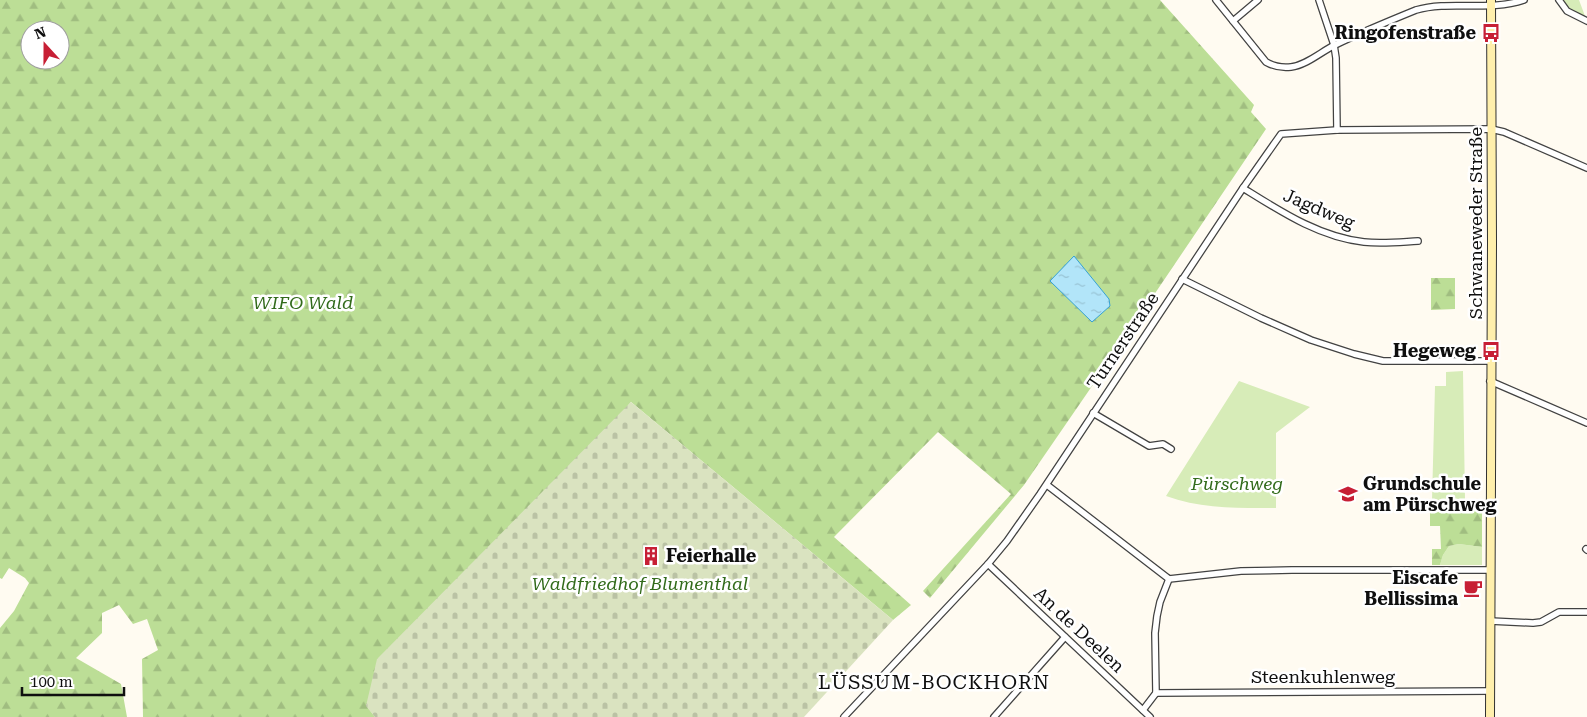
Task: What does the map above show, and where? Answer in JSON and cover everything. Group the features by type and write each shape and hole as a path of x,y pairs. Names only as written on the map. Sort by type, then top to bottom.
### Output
{"main road":[{"name":"Schwaneweder Straße","path":"1490,717 1491,3"}],"street":[{"path":"1216,0 1266,62 1273,66 1290,67 1298,65 1334,46 1419,8 1436,4 1491,3 1502,6 1524,0"},
{"path":"1233,21 1258,0"},
{"path":"1319,0 1334,46 1337,69 1337,130"},
{"path":"1559,0 1567,11 1587,21"},
{"name":"Turnerstraße","path":"844,717 988,564 1007,541 1047,485 1182,279 1281,134 1337,130 1491,129 1504,132 1587,168"},
{"name":"Jagdweg","path":"1243,188 1292,218 1346,239 1379,243 1418,241"},
{"path":"1182,279 1260,318 1311,340 1354,354 1383,361 1491,361"},
{"path":"1490,381 1587,423"},
{"path":"1093,413 1149,446 1163,444 1171,449"},
{"path":"1047,485 1169,579 1241,572 1292,570 1490,570"},
{"name":"An de Deelen","path":"988,564 1150,717"},
{"path":"1143,710 1156,693 1155,633 1160,602 1169,579"},
{"path":"1490,622 1533,623 1541,622 1558,612 1587,612"},
{"path":"994,717 1065,638"},
{"name":"Steenkuhlenweg","path":"1156,693 1490,691"}],"green space":[{"name":"WIFO Wald","path":"0,0 1160,0 1254,105 1251,112 1266,129 1024,485 930,598 923,591 1011,494 938,432 834,537 911,605 893,620 631,402 366,705 375,717 143,717 142,659 158,650 147,619 133,624 119,605 102,613 102,633 76,658 121,684 127,717 0,717 0,628 14,611 29,583 25,578 9,568 2,579 0,578"},
{"path":"1562,0 1579,0 1585,16 1568,9"},
{"path":"1431,278 1455,278 1455,309 1431,310"},
{"path":"1463,371 1465,500 1432,500 1435,386 1446,386 1446,372"},
{"name":"Pürschweg","path":"1239,381 1310,407 1276,433 1276,508 1207,506 1166,496"},
{"name":"Waldfriedhof Blumenthal","path":"631,402 893,620 804,717 375,717 366,706 377,659"},
{"path":"1430,502 1482,502 1482,547 1459,544 1449,546 1443,555 1440,565 1432,565 1432,549 1441,549 1440,526 1430,526"},
{"path":"1459,544 1482,547 1482,565 1440,565 1443,555 1449,546"}],"water":[{"path":"1074,256 1109,299 1110,306 1092,322 1050,281"}],"place":[{"name":"Ringofenstraße","path":"1491,33"},
{"name":"Hegeweg","path":"1491,351"},
{"name":"Grundschule am Pürschweg","path":"1348,494"},
{"name":"Feierhalle","path":"651,556"},
{"name":"Eiscafe Bellissima","path":"1473,588"}],"district":[{"name":"LÜSSUM-BOCKHORN","path":"934,682"}]}
